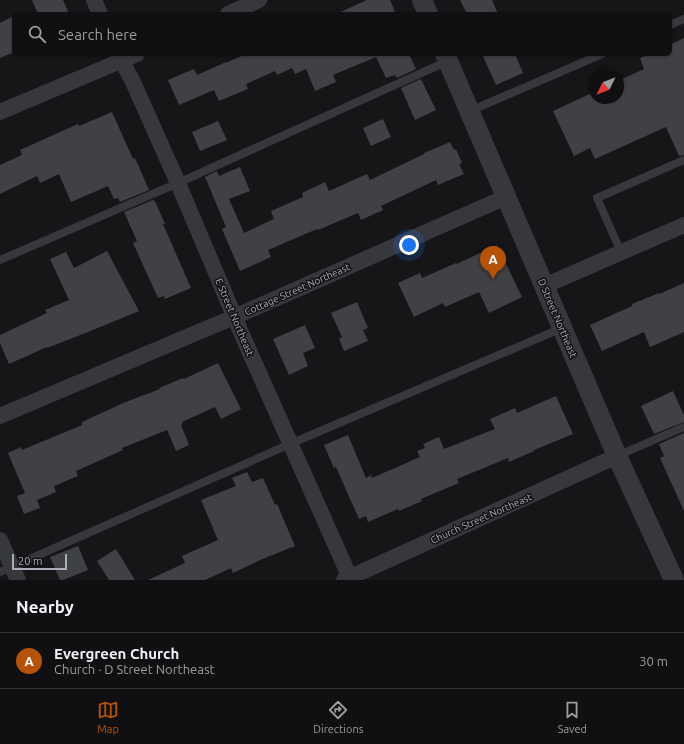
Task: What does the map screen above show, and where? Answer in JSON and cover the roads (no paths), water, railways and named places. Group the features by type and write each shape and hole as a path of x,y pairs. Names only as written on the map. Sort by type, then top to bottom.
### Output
{"street":[{"path":"94,0 99,12"},
{"path":"233,12 260,0"},
{"path":"422,0 427,12"},
{"path":"0,112 120,57"},
{"name":"E Street Northeast","path":"120,57 133,82 178,183 234,317 348,579"},
{"name":"D Street Northeast","path":"446,57 617,456 674,580"},
{"name":"Cottage Street Northeast","path":"0,416 234,317 506,197"},
{"path":"544,286 684,225"},
{"name":"Church Street Northeast","path":"348,579 617,456"},
{"path":"0,540 10,573"}],"lane":[{"path":"672,24 684,19"},
{"path":"469,111 597,56"},
{"path":"0,260 178,183 446,57"},
{"path":"621,252 597,198 684,160"},
{"path":"10,573 290,444 562,328"},
{"path":"617,456 684,427"}],"place":[{"name":"Evergreen Church","path":"493,279"}]}
